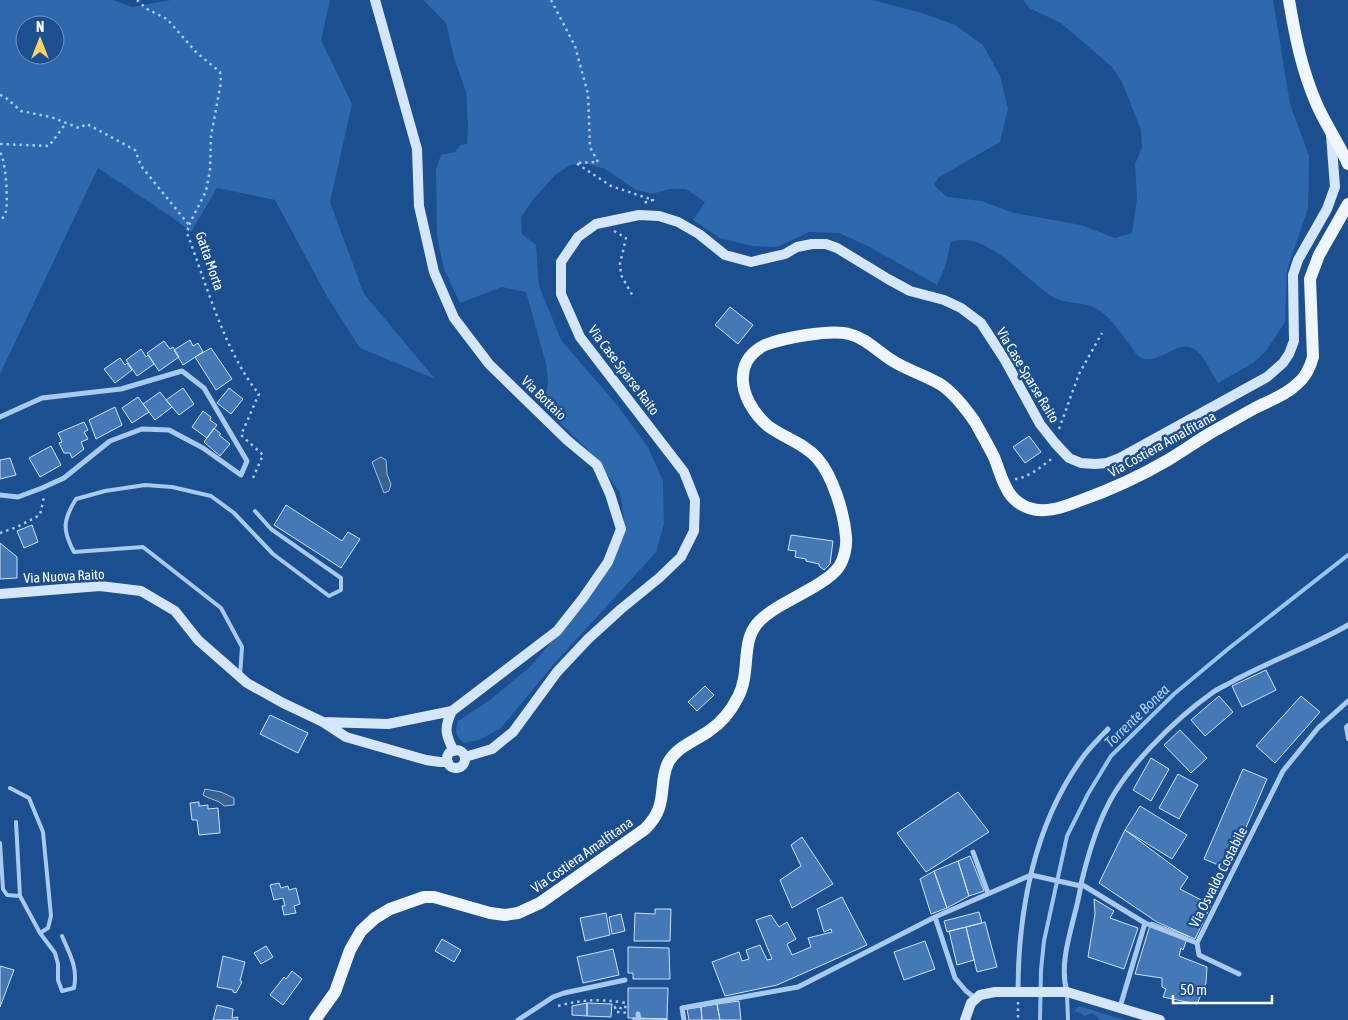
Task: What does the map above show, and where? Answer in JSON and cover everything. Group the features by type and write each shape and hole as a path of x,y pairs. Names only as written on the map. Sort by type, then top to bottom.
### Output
{"main road":[{"path":"1289,0 1301,60 1308,84 1348,164"},
{"name":"Via Costiera Amalfitana","path":"315,1020 335,992 350,950 361,930 375,918 390,909 424,897 434,897 490,914 518,914 540,903 645,829 653,820 660,804 662,784 668,764 681,749 709,731 726,717 738,698 746,677 748,645 753,628 764,617 821,582 839,568 847,544 844,520 822,465 807,449 769,426 753,409 746,396 743,386 744,368 747,360 755,352 763,346 775,342 826,333 856,336 893,362 942,386 952,394 983,436 994,457 1007,491 1020,505 1041,512 1064,506 1131,480 1250,411 1288,392 1304,377 1310,368 1313,357 1310,279 1314,266 1348,204"}],"street":[{"name":"Via Bottaio","path":"375,0 416,149 419,206 434,272 454,318 489,364 567,440 597,465 610,494 621,529 608,562 557,631 452,711"},
{"name":"Via Case Sparse Raito","path":"323,722 346,737 426,760 448,762 451,766 457,768 464,763 465,757 492,749 513,732 557,672 621,609 660,578 681,557 694,531 695,500 684,472 580,337 561,294 561,262 578,237 596,224 634,216 659,216 678,222 699,234 725,256 751,262 785,254 797,247 812,244 826,244 837,248 910,291 944,300 961,308 981,323 1005,360 1040,424 1053,442 1069,458 1095,464 1107,463 1120,458 1267,378 1283,363 1289,354 1294,340 1293,275 1298,260 1327,209 1335,187 1330,129"},
{"path":"0,417 42,398 121,389 182,371 204,388 247,461 241,475 203,448 169,430 142,429 110,441 64,478 18,497 0,495"},
{"name":"Via Nuova Raito","path":"0,594 100,586 141,591 176,611 198,640 247,683 323,722"},
{"path":"1067,992 1064,982 1068,937 1088,854 1105,810 1120,785 1150,749 1177,722 1212,693 1262,666 1331,635 1348,625"},
{"name":"Via Osvaldo Costabile","path":"1031,875 1081,885 1145,923 1197,942 1283,771 1318,728 1348,701"},
{"path":"323,722 388,724 452,711"},
{"path":"452,711 446,722 448,739 454,751"},
{"path":"1018,992 1017,965 1021,930 1031,875 1043,832 1053,808 1083,757 1108,729"},
{"path":"448,762 449,754 454,751 462,752 465,757"},
{"path":"973,852 988,893"},
{"path":"684,1020 682,1008 798,987 935,917 1031,875"},
{"path":"935,917 955,978 975,998"},
{"path":"1120,1007 1145,923"},
{"path":"1197,942 1199,955 1239,974"},
{"path":"518,1020 553,997 625,980"},
{"path":"965,1020 971,1003 975,998 986,993 1018,992 1067,992 1160,1020"}],"lane":[{"path":"240,677 242,647 221,608 144,546 74,552 67,540 65,520 76,499 105,491 145,485 172,487 211,496 234,513 273,554 329,596 341,590 341,578 271,529 255,511"},
{"path":"1348,725 1346,727 1348,739"},
{"path":"10,788 29,798 43,832 51,916 48,928 40,933"},
{"path":"16,822 20,896 40,933 55,953 58,964 58,980 62,991 74,988 76,976 73,962 62,936"},
{"path":"0,843 3,889 7,895 20,896"},
{"path":"1067,992 1068,1020"}],"path":[{"path":"137,0 147,9 167,19 196,52 220,72 221,82 211,136 210,170 206,191 189,225"},
{"path":"551,0 575,46 588,94 590,148 598,162 576,163 611,186 653,200 632,206 634,216"},
{"name":"Gatta Morta","path":"0,95 21,111 51,117 79,128 87,124 135,150 141,166 189,225 187,232 227,340 249,382 259,394 241,435 263,455 252,478 241,475"},
{"path":"0,144 49,146 66,123"},
{"path":"0,153 4,156 6,171 6,212 0,222"},
{"path":"610,230 626,238 620,264 621,274 634,298"},
{"path":"1053,442 1079,374 1102,333"},
{"path":"1003,483 1020,478 1036,470 1061,450"},
{"path":"0,533 17,527 40,515 44,496 51,493"},
{"path":"1018,992 1018,1020"},
{"path":"554,1007 580,1000 611,1000 626,1003 625,1009 614,1007 616,1012 638,1017"}],"shaded area":[{"path":"0,0 113,0 132,7 171,0 330,0 321,40 352,104 330,202 364,294 435,379 360,348 328,298 275,200 217,188 191,232 98,168 0,374"},
{"path":"423,0 872,0 922,13 955,25 983,45 1000,76 1008,109 1000,142 939,177 934,185 947,197 981,201 1014,213 1081,225 1115,238 1132,233 1137,199 1135,164 1142,148 1141,130 1122,82 1112,67 1061,23 1029,8 1023,0 1273,0 1290,104 1309,156 1308,208 1287,270 1285,322 1266,351 1253,363 1218,383 1197,351 1190,347 1183,347 1154,358 1140,357 1102,312 1092,307 1053,297 1005,258 992,249 978,243 965,240 951,242 945,267 937,285 868,246 839,233 809,232 777,247 752,246 720,238 693,220 705,202 686,189 669,189 652,194 635,189 605,169 588,164 570,165 555,175 532,201 521,217 522,234 536,245 539,286 561,340 617,405 648,447 663,481 664,524 656,552 553,665 501,728 479,740 464,743 456,733 458,721 490,700 532,665 565,626 618,546 624,518 620,492 588,450 553,416 545,401 548,382 546,364 526,292 502,287 460,303 444,269 437,236 436,169 441,155 455,152 460,145 467,144 466,92 454,58 446,23"},
{"path":"381,457 386,460 387,474 391,484 389,491 384,493 372,462"},
{"path":"205,789 221,792 234,798 234,805 224,806 220,802 206,797 203,795"},
{"path":"1079,1006 1124,1020 1099,1020 1092,1013 1084,1016 1074,1011"}],"building":[{"path":"730,307 753,325 738,344 715,325"},
{"path":"190,340 193,346 198,343 203,352 183,365 174,350"},
{"path":"164,341 170,349 173,347 179,357 159,371 147,353"},
{"path":"211,348 232,379 216,390 195,357"},
{"path":"141,349 154,364 137,376 126,360"},
{"path":"120,358 132,370 115,383 104,369"},
{"path":"183,388 194,404 179,415 166,400"},
{"path":"229,388 243,399 231,414 217,403"},
{"path":"160,392 172,407 155,420 143,404"},
{"path":"138,397 149,412 132,423 122,408"},
{"path":"115,407 122,425 96,439 89,420"},
{"path":"203,411 217,425 207,438 192,427"},
{"path":"84,422 88,430 84,432 88,439 81,442 84,449 72,458 70,453 64,453 59,443 62,442 58,433"},
{"path":"214,428 230,444 220,456 204,442"},
{"path":"1029,436 1041,452 1025,463 1013,447"},
{"path":"51,446 61,465 40,477 29,458"},
{"path":"10,458 16,475 0,479 0,460"},
{"path":"286,505 342,541 348,532 360,539 341,568 274,525"},
{"path":"32,525 38,542 24,548 17,531"},
{"path":"791,535 833,541 830,564 824,570 819,564 795,557 796,551 788,550"},
{"path":"0,543 17,557 17,578 0,579"},
{"path":"1266,670 1276,690 1242,707 1232,686"},
{"path":"705,686 714,695 697,711 688,702"},
{"path":"1219,696 1233,712 1205,736 1191,720"},
{"path":"1301,696 1320,712 1275,763 1256,746"},
{"path":"270,715 308,733 298,753 260,734"},
{"path":"1180,730 1207,758 1191,773 1164,745"},
{"path":"1151,758 1169,769 1151,801 1133,790"},
{"path":"1243,769 1267,779 1228,869 1204,859"},
{"path":"1178,774 1198,785 1179,819 1159,808"},
{"path":"958,792 989,832 926,872 897,833"},
{"path":"199,802 199,806 208,805 208,809 218,808 220,833 199,835 197,820 192,820 190,803"},
{"path":"1140,806 1187,835 1172,859 1125,830"},
{"path":"1125,830 1188,877 1180,889 1211,905 1195,939 1157,922 1099,883"},
{"path":"802,837 833,884 792,908 780,880 801,866 791,845"},
{"path":"970,856 984,891 969,896 958,861"},
{"path":"958,861 969,896 947,908 934,871"},
{"path":"934,871 947,908 931,914 920,879"},
{"path":"279,883 281,888 288,886 289,890 296,888 300,904 294,906 296,913 284,915 282,906 285,906 283,898 274,900 270,885"},
{"path":"842,897 867,945 777,985 725,996 712,962 739,952 742,961 749,959 746,950 760,945 767,960 772,959 756,920 771,915 779,927 787,922 796,939 787,944 792,955 811,947 808,938 832,932 831,929 824,932 817,909"},
{"path":"1094,899 1114,911 1110,918 1138,928 1124,969 1088,957 1095,914"},
{"path":"655,909 671,909 670,941 634,941 635,913 655,914"},
{"path":"979,912 982,923 947,932 944,921"},
{"path":"606,913 610,935 585,941 580,918"},
{"path":"621,914 625,931 612,934 609,917"},
{"path":"985,922 997,967 977,972 966,927"},
{"path":"1151,922 1188,936 1179,956 1207,967 1206,983 1197,1004 1163,997 1166,989 1162,987 1162,978 1135,974"},
{"path":"966,927 974,960 957,965 949,931"},
{"path":"442,939 461,950 454,962 435,951"},
{"path":"925,941 935,969 904,980 894,952"},
{"path":"266,946 273,957 261,964 254,953"},
{"path":"628,947 669,948 670,979 633,979 633,973 628,973"},
{"path":"613,949 619,975 583,983 577,957"},
{"path":"223,956 245,962 240,981 242,982 236,993 233,990 217,987"},
{"path":"0,966 14,970 0,1007"},
{"path":"292,971 302,979 283,1005 270,995 284,977 286,979"},
{"path":"628,988 668,988 667,1019 628,1018"},
{"path":"739,1001 741,1020 720,1020 717,1004"},
{"path":"587,1003 587,1016 572,1015 572,1006"},
{"path":"587,1003 612,1004 611,1017 587,1016"},
{"path":"717,1004 720,1020 702,1020 701,1007"},
{"path":"217,1005 233,1009 232,1018 238,1017 237,1020 213,1020"},
{"path":"701,1007 702,1020 689,1020 687,1009"},
{"path":"633,1018 667,1019 667,1020 633,1020"}],"waterway":[{"name":"Torrente Bonea","path":"1040,1020 1041,970 1044,941 1067,836 1088,794 1111,756 1174,694 1348,555"}]}
